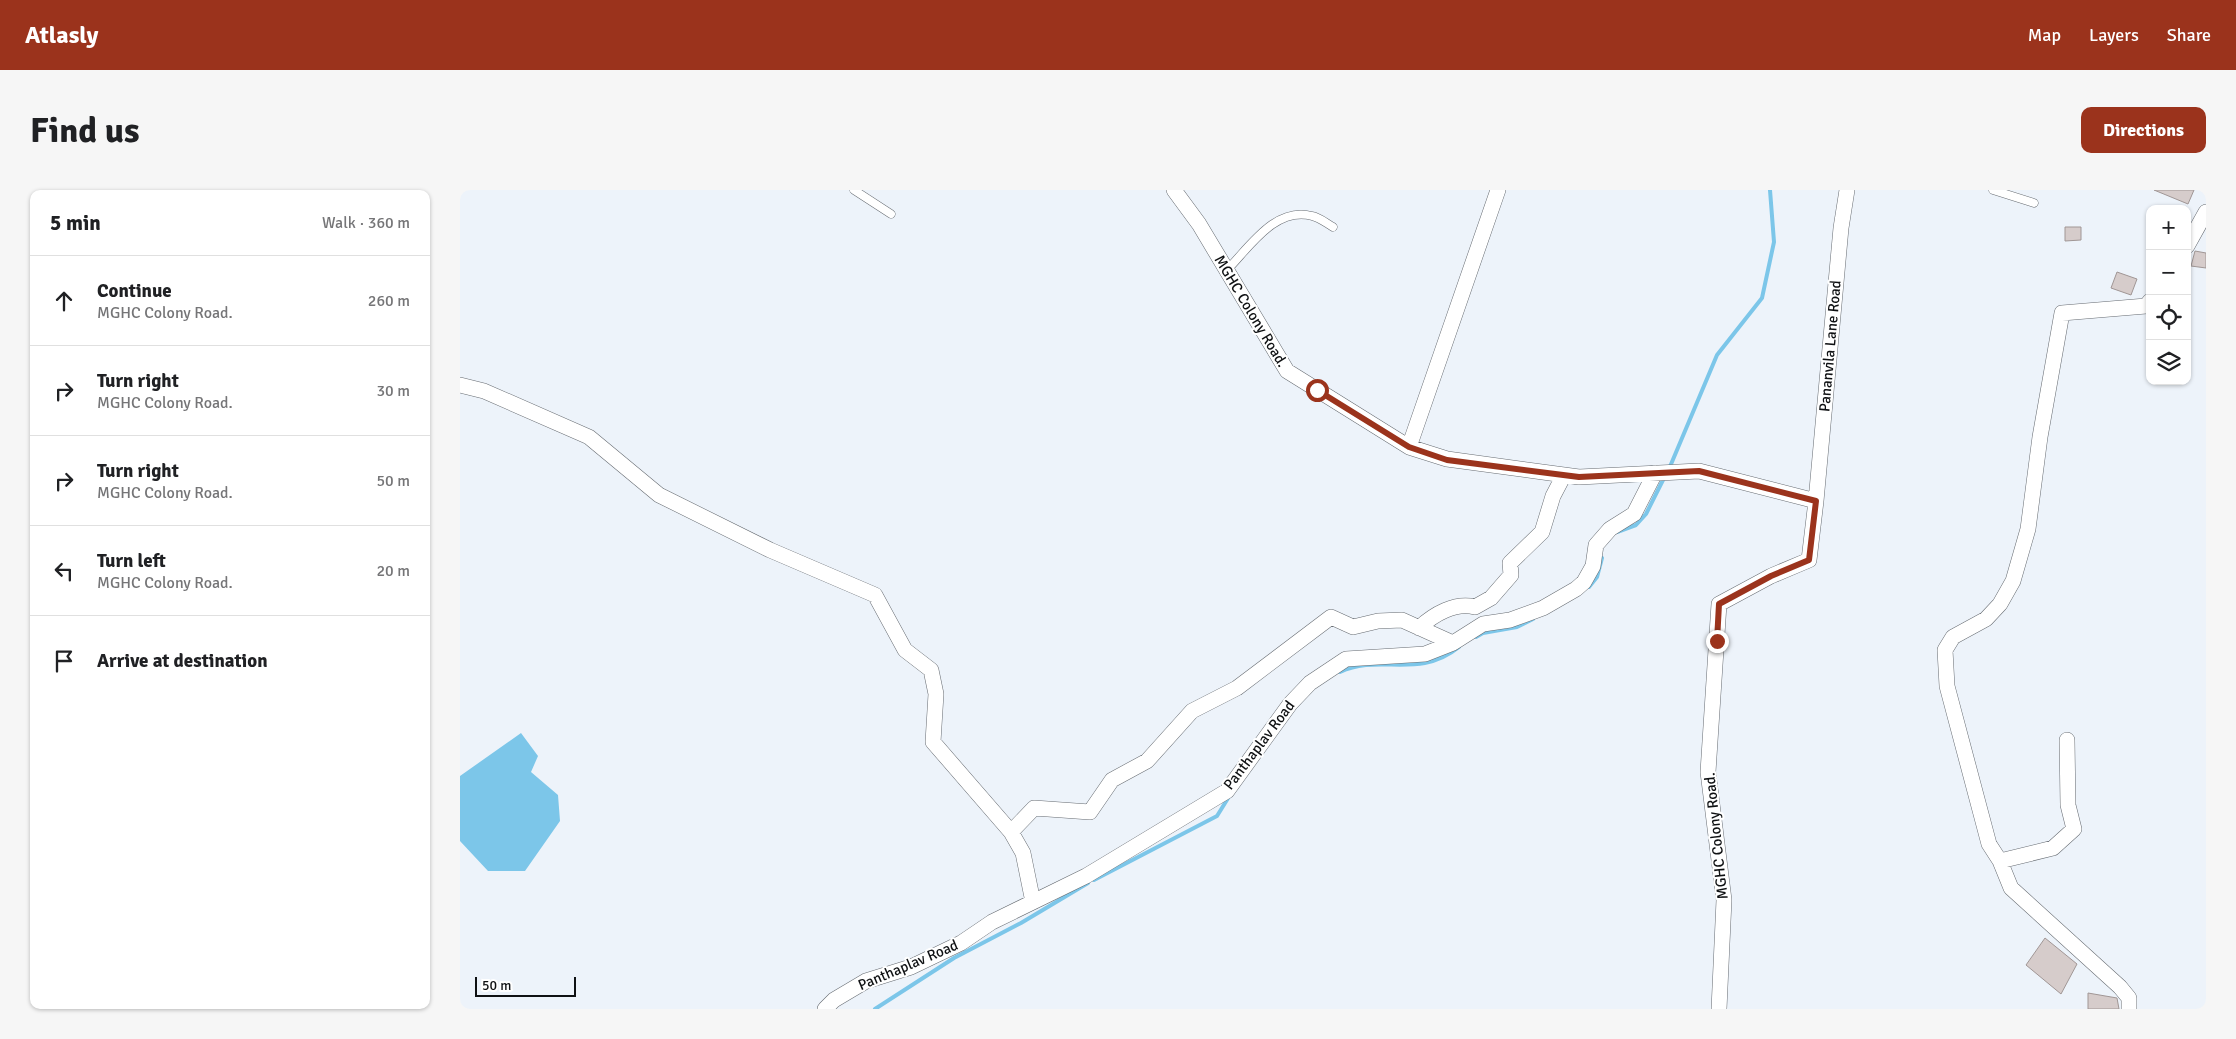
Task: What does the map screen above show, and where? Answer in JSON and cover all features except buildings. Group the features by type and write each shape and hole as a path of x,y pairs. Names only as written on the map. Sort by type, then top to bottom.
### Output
{"street":[{"name":"MGHC Colony Road.","path":"1174,190 1199,224 1287,371 1409,447 1447,460 1579,477 1699,471 1816,501 1809,560 1771,576 1719,604 1708,772 1724,900 1719,1009"},
{"path":"1409,447 1498,190"},
{"name":"Pananvila Lane Road","path":"1816,501 1841,228 1847,190"},
{"path":"2191,239 2206,212"},
{"path":"2129,1009 2130,998 2120,987 2011,888 2000,861 1989,844 1949,695 1945,650 1953,637 1986,619 2000,604 2013,581 2028,529 2040,437 2062,313 2146,306"},
{"path":"460,385 484,391 589,437 659,495 770,550 875,594 905,650 931,670 936,694 934,742 1011,832 1023,853 1034,902"},
{"name":"Panthaplav Road","path":"825,1009 834,1000 866,981 911,967 961,943 992,922 1086,876 1227,791 1290,704 1310,683 1346,659 1425,654 1453,643 1484,624 1510,620 1543,608 1576,589 1584,582 1594,566 1596,545 1610,529 1634,514 1663,473"},
{"path":"1419,628 1432,615 1465,604 1475,607 1492,598 1511,575 1510,563 1542,532 1553,496 1564,475"},
{"path":"1011,832 1034,808 1090,812 1112,780 1147,761 1192,711 1236,688 1332,617 1353,627 1378,621 1402,620 1453,643"},
{"path":"2000,861 2053,848 2074,828 2068,805 2067,740"}],"lane":[{"path":"854,190 891,214"},
{"path":"1993,190 2034,203"},
{"path":"1226,270 1268,226 1285,218 1297,214 1314,216 1333,227"}],"water":[{"path":"521,733 538,756 531,772 558,795 560,821 525,871 488,871 460,841 460,776"}],"waterway":[{"path":"1669,469 1717,355 1762,298 1774,242 1770,190"},
{"path":"1617,532 1636,525 1646,514 1664,478"},
{"path":"1589,587 1597,577 1602,558"},
{"path":"1476,637 1483,633 1517,627 1533,619"},
{"path":"1340,672 1370,665 1429,662 1444,657 1459,647"},
{"path":"1094,880 1217,816 1230,795"},
{"path":"875,1009 954,958 1021,923 1088,883"}],"route":[{"path":"1317,390 1409,447 1447,460 1579,477 1699,471 1816,501 1809,560 1771,576 1719,604 1717,641"}]}
